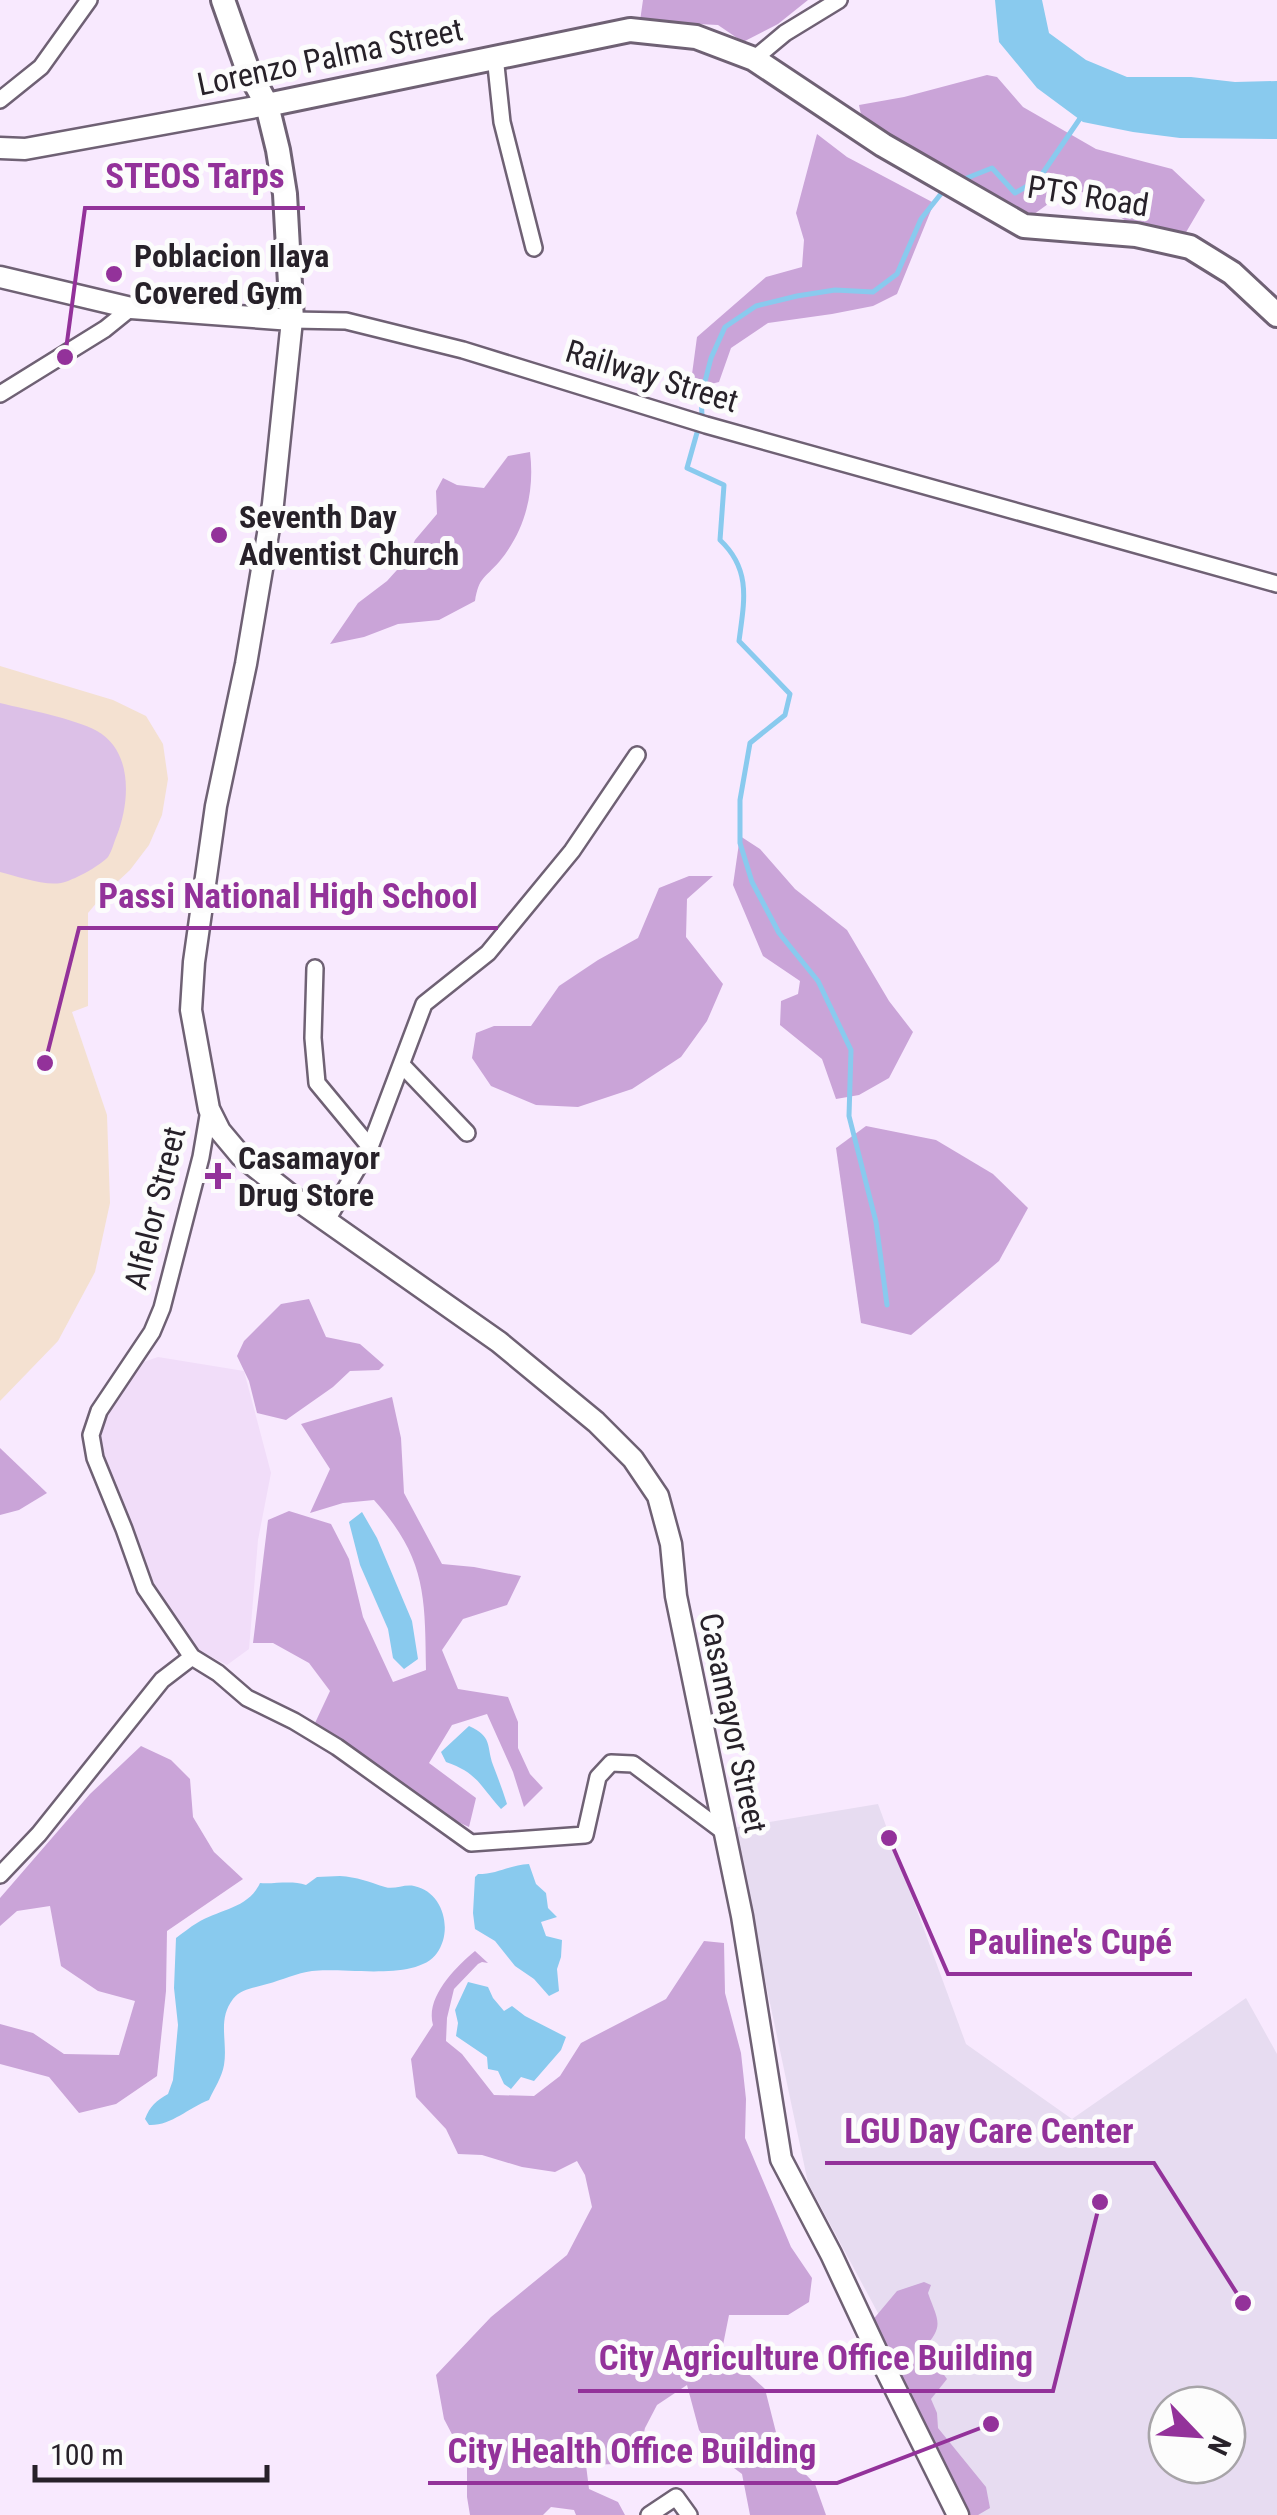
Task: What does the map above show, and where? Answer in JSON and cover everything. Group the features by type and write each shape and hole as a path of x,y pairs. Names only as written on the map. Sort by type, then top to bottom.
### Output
{"main road":[{"path":"223,0 247,68 267,105 285,194 292,320"},
{"name":"Lorenzo Palma Street","path":"267,105 630,30 696,37 754,59 884,145"},
{"name":"PTS Road","path":"884,145 1024,226 1136,236 1190,246 1232,273 1277,315"}],"street":[{"path":"0,100 42,67 89,0"},
{"path":"754,59 839,0"},
{"path":"495,56 502,122 534,248"},
{"name":"Lorenzo Palma Street","path":"0,148 25,149 267,105"},
{"name":"Railway Street","path":"0,277 131,308 346,321 463,350 706,426 1277,584"},
{"path":"0,394 94,336 131,308"},
{"name":"Alfelor Street","path":"192,1657 144,1588 90,1435 99,1411 152,1332 162,1308 193,1193 209,1109 191,1010 194,962 216,806 246,664 273,504 292,320"},
{"path":"327,1220 370,1147 424,1004 488,953 572,850 637,754"},
{"path":"315,968 313,1038 317,1083 370,1147"},
{"path":"402,1065 467,1133"},
{"name":"Casamayor Street","path":"209,1109 240,1156 499,1342 596,1422 633,1459 658,1496 671,1544 676,1596 742,1916 781,2159 958,2515"},
{"path":"0,1875 39,1834 162,1680 192,1657 248,1698 337,1746 472,1843 584,1835 598,1777 611,1763 633,1764 724,1832"},
{"path":"650,2515 676,2496 689,2515"}],"shaded area":[{"path":"643,0 808,0 778,24 743,42 718,25 640,21"},
{"path":"987,75 997,77 1023,107 1096,149 1172,169 1205,200 1185,234 1152,238 1073,186 1030,217 988,204 862,119 859,105"},
{"path":"817,134 847,157 934,203 897,294 873,306 768,323 731,348 719,382 690,389 697,337 766,277 802,267 804,240 796,213"},
{"path":"530,452 531,482 522,524 508,550 480,583 475,601 439,620 398,624 330,644 358,603 406,560 415,540 437,514 436,491 443,478 457,485 484,488 508,456"},
{"path":"0,666 113,700 146,716 163,744 168,779 162,815 149,845 88,913 88,1006 72,1012 107,1115 110,1203 95,1272 58,1341 0,1401"},
{"path":"0,703 87,726 109,740 123,764 124,808 111,852 99,865 72,879 47,883 0,872"},
{"path":"740,836 760,849 795,889 847,930 889,1001 913,1032 889,1078 859,1095 836,1099 822,1059 780,1025 781,1001 798,994 800,981 763,956 733,885"},
{"path":"689,876 713,876 687,899 686,937 723,984 707,1021 681,1057 632,1089 578,1107 536,1105 491,1086 472,1058 476,1033 494,1026 531,1026 559,986 638,938 659,888"},
{"path":"866,1126 936,1140 993,1174 1028,1208 999,1261 911,1335 861,1323 836,1148"},
{"path":"309,1299 326,1337 360,1344 384,1365 379,1370 350,1371 286,1420 257,1413 249,1381 237,1356 244,1341 281,1304"},
{"path":"158,1357 244,1371 271,1473 258,1540 249,1649 227,1665 196,1649 147,1577 134,1533 99,1454 98,1432 106,1412 135,1365"},
{"path":"392,1397 401,1438 404,1493 442,1564 521,1576 507,1605 463,1619 442,1650 458,1689 508,1697 518,1722 518,1748 530,1774 543,1788 524,1807 487,1714 452,1725 429,1763 476,1798 469,1827 418,1804 368,1758 315,1723 330,1691 309,1663 273,1643 253,1643 268,1520 289,1511 331,1524 349,1559 363,1617 393,1682 426,1670 419,1579 404,1540 391,1521 374,1500 343,1503 310,1513 330,1469 301,1424"},
{"path":"0,1448 47,1493 19,1510 0,1515"},
{"path":"141,1746 171,1760 190,1779 193,1817 214,1852 243,1879 167,1931 166,1991 157,2076 116,2104 79,2113 49,2077 0,2064 0,2024 33,2033 64,2054 119,2055 135,2001 98,1991 61,1966 50,1906 17,1911 0,1926 0,1898 90,1794"},
{"path":"878,1804 966,2044 1072,2119 1246,1998 1277,2054 1277,2515 976,2515 886,2328 808,2183 733,1828"},
{"path":"704,1941 724,1943 725,1993 741,2053 746,2099 745,2138 791,2247 812,2278 809,2302 788,2315 729,2315 722,2350 765,2389 780,2448 815,2484 826,2515 750,2515 742,2474 718,2456 699,2430 687,2385 657,2405 645,2428 638,2459 586,2465 589,2489 618,2502 625,2515 576,2515 574,2510 551,2507 543,2515 470,2515 467,2463 444,2419 436,2375 491,2317 567,2255 592,2207 585,2175 577,2161 555,2172 482,2155 458,2154 446,2129 416,2097 411,2059 433,2025 438,1994 451,1974 475,1951 488,1963 478,1964 454,1989 446,2041 462,2054 494,2095 534,2096 560,2076 581,2043 666,1999"},
{"path":"924,2282 931,2285 928,2293 938,2323 923,2349 925,2362 939,2368 947,2379 931,2399 938,2428 986,2487 990,2508 978,2515 968,2515 962,2506 871,2322 897,2291"}],"water":[{"path":"995,0 1042,0 1049,33 1086,60 1127,77 1277,81 1277,139 1180,138 1083,122 1037,88 999,42"},
{"path":"362,1512 412,1621 418,1659 404,1669 393,1658 388,1629 360,1565 349,1522"},
{"path":"469,1726 487,1742 507,1804 501,1809 478,1781 446,1762 441,1752"},
{"path":"529,1864 536,1884 546,1893 548,1908 557,1917 541,1922 546,1936 562,1940 557,1969 559,1991 549,1996 515,1966 495,1941 475,1929 475,1877"},
{"path":"340,1876 388,1888 414,1886 432,1896 445,1924 437,1953 413,1967 312,1971 240,1993 225,2015 224,2065 209,2100 172,2120 149,2125 147,2114 168,2094 173,2080 178,2025 174,1988 176,1938 206,1918 241,1903 260,1883 306,1885 317,1877"},
{"path":"468,1982 488,1987 504,2011 512,2006 566,2037 561,2050 534,2081 521,2077 511,2089 498,2071 488,2069 487,2057 456,2036 455,2010"}],"waterway":[{"path":"962,180 992,168 1015,193 1038,180 1081,117"},
{"path":"887,1305 876,1222 849,1116 851,1050 818,981 779,933 752,882 740,843 740,800 750,743 785,715 790,694 739,641 743,613 741,575 720,540 724,485 687,468 702,415 701,397 711,358 725,327 756,306 797,296 835,290 873,292 897,274 921,219 944,190"}],"place":[{"name":"Poblacion Ilaya Covered Gym","path":"114,274"},
{"name":"STEOS Tarps","path":"65,357"},
{"name":"Seventh Day Adventist Church","path":"219,535"},
{"name":"Passi National High School","path":"45,1063"},
{"name":"Casamayor Drug Store","path":"218,1176"},
{"name":"Pauline's Cupé","path":"889,1838"},
{"name":"City Agriculture Office Building","path":"1100,2202"},
{"name":"LGU Day Care Center","path":"1243,2303"},
{"name":"City Health Office Building","path":"991,2424"}]}
